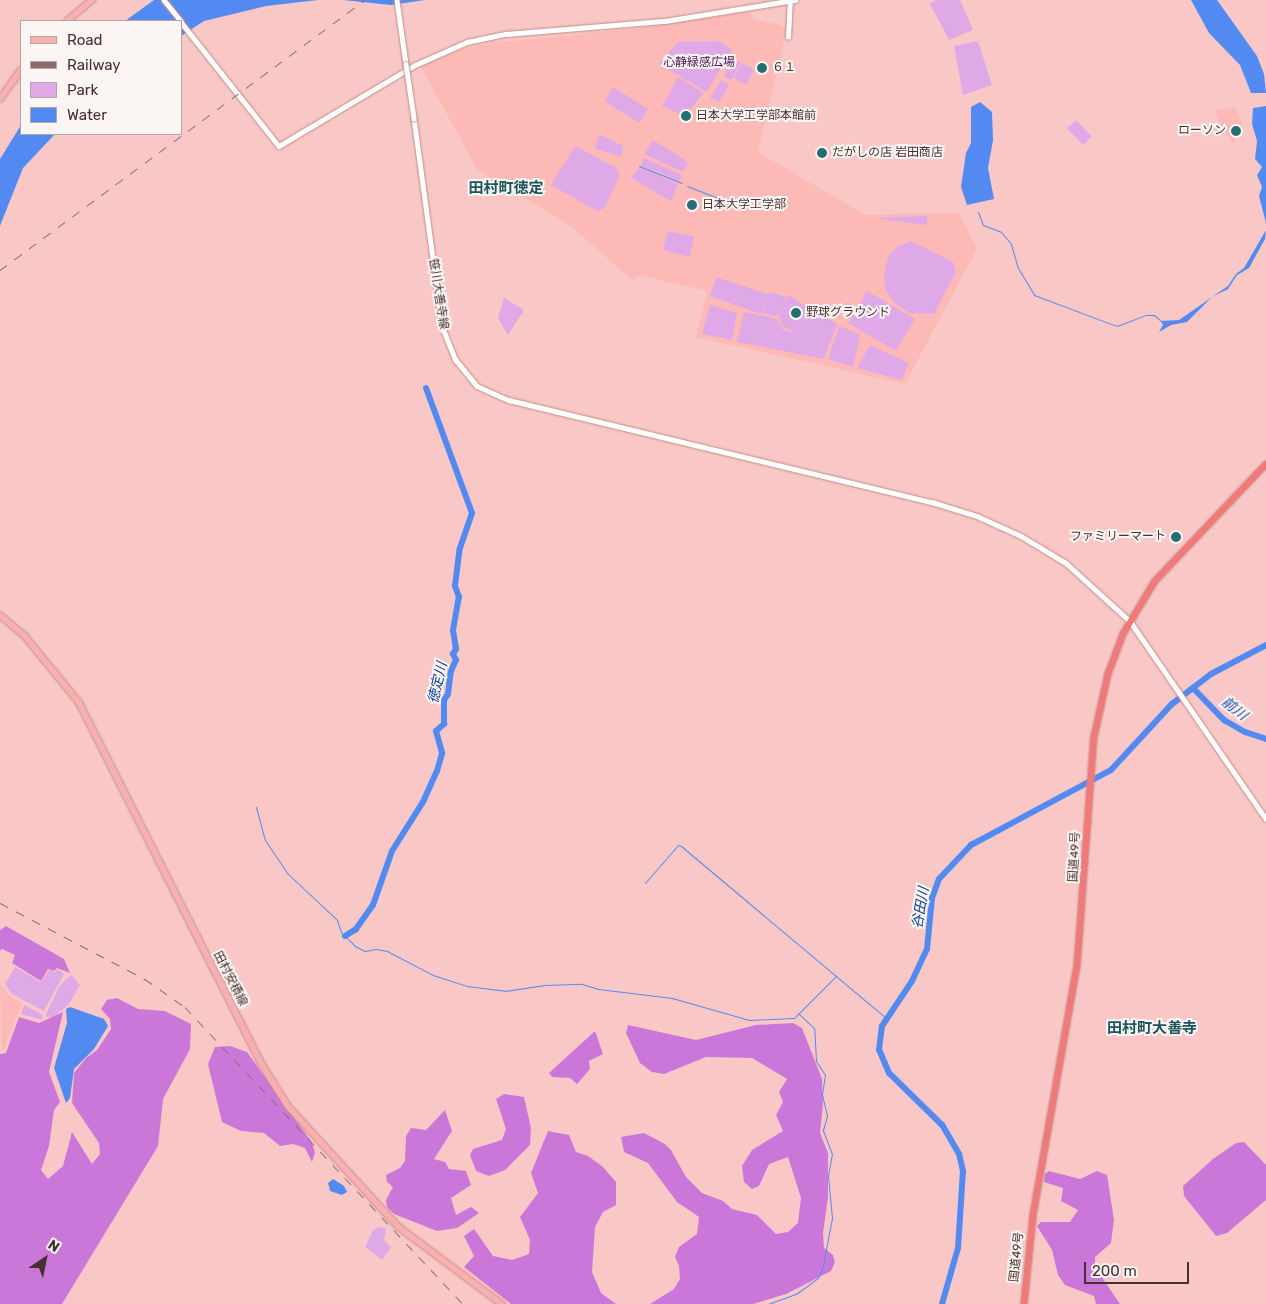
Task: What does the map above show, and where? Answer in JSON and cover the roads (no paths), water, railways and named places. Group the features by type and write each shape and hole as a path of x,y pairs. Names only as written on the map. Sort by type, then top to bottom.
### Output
{"highway":[{"name":"国道49号","path":"1024,1304 1033,1215 1077,966 1089,804 1100,701 1130,621 1163,571 1266,464"}],"main road":[{"path":"68,20 92,0"},
{"path":"0,99 20,71"},
{"name":"田村安積線","path":"0,615 22,633 79,702 262,1064 288,1106 399,1227 502,1304"}],"street":[{"path":"164,0 179,20"},
{"name":"笹川大善寺線","path":"397,0 440,318 448,347 467,376 496,397 767,464 932,502 990,521 1066,563 1130,621 1196,714 1266,820"},
{"path":"182,23 279,146 415,65 467,42 506,34 665,21 792,1 788,37"}],"water":[{"path":"154,0 318,0 266,6 204,21 182,35 182,20 126,20"},
{"path":"343,0 425,0 391,5"},
{"path":"1191,0 1217,0 1257,56 1264,74 1266,93 1251,93 1240,65 1209,33"},
{"path":"980,102 992,112 993,140 988,168 994,199 967,205 961,187 966,153 971,143 971,107"},
{"path":"1266,106 1266,223 1259,196 1262,187 1257,175 1262,167 1255,159 1257,141 1252,124 1253,108"},
{"path":"20,127 20,135 54,135 23,168 0,226 0,159"},
{"path":"1266,230 1265,239 1249,268 1237,275 1228,289 1213,297 1228,286 1236,274 1244,268"},
{"path":"1212,297 1187,322 1171,325 1159,332 1163,325 1161,321 1179,320"},
{"path":"70,1007 104,1019 108,1026 94,1049 74,1069 70,1098 66,1103 54,1068 67,1023 66,1009"},
{"path":"333,1179 344,1186 347,1192 342,1195 330,1191 328,1183"}],"waterway":[{"path":"639,166 682,183"},
{"path":"687,186 728,202"},
{"path":"978,212 983,225 1001,232 1011,244 1018,268 1034,295 1117,326 1146,315 1154,315 1161,321"},
{"name":"徳定川","path":"345,936 356,929 373,905 392,851 423,802 437,771 442,753 436,731 444,724 444,700 448,694 451,671 456,660 453,654 456,649 453,630 459,597 455,586 460,548 472,513 426,388"},
{"name":"谷田川","path":"942,1304 958,1248 963,1171 959,1154 942,1125 889,1073 879,1050 882,1026 912,981 927,949 932,898 939,879 971,845 1111,770 1172,704 1211,674 1266,645"},
{"name":"前川","path":"1193,688 1224,720 1245,732 1266,739"},
{"path":"256,807 265,840 287,873 337,920 341,932 355,946 365,951 376,949 387,951 433,975 467,986 505,991 545,985 582,984 598,989 672,998 749,1020 794,1018 836,976"},
{"path":"645,883 678,845 681,846 886,1018"},
{"path":"768,1304 796,1294 817,1279 822,1270 832,1218 828,1176 832,1154 823,1130 827,1116 822,1094 825,1075 816,1061 814,1028 799,1014"}],"railway":[{"path":"0,270 365,0"},
{"path":"0,903 145,979 185,1007 463,1304"}],"place":[{"name":"６１","path":"762,68"},
{"name":"日本大学工学部本館前","path":"686,116"},
{"name":"ローソン","path":"1236,131"},
{"name":"だがしの店 岩田商店","path":"822,153"},
{"name":"日本大学工学部","path":"692,205"},
{"name":"野球グラウンド","path":"796,313"},
{"name":"ファミリーマート","path":"1176,537"}],"district":[{"name":"田村町徳定","path":"506,189"},
{"name":"田村町大善寺","path":"1152,1029"}],"park label":[{"name":"心静緑感広場","path":"699,63"}]}
